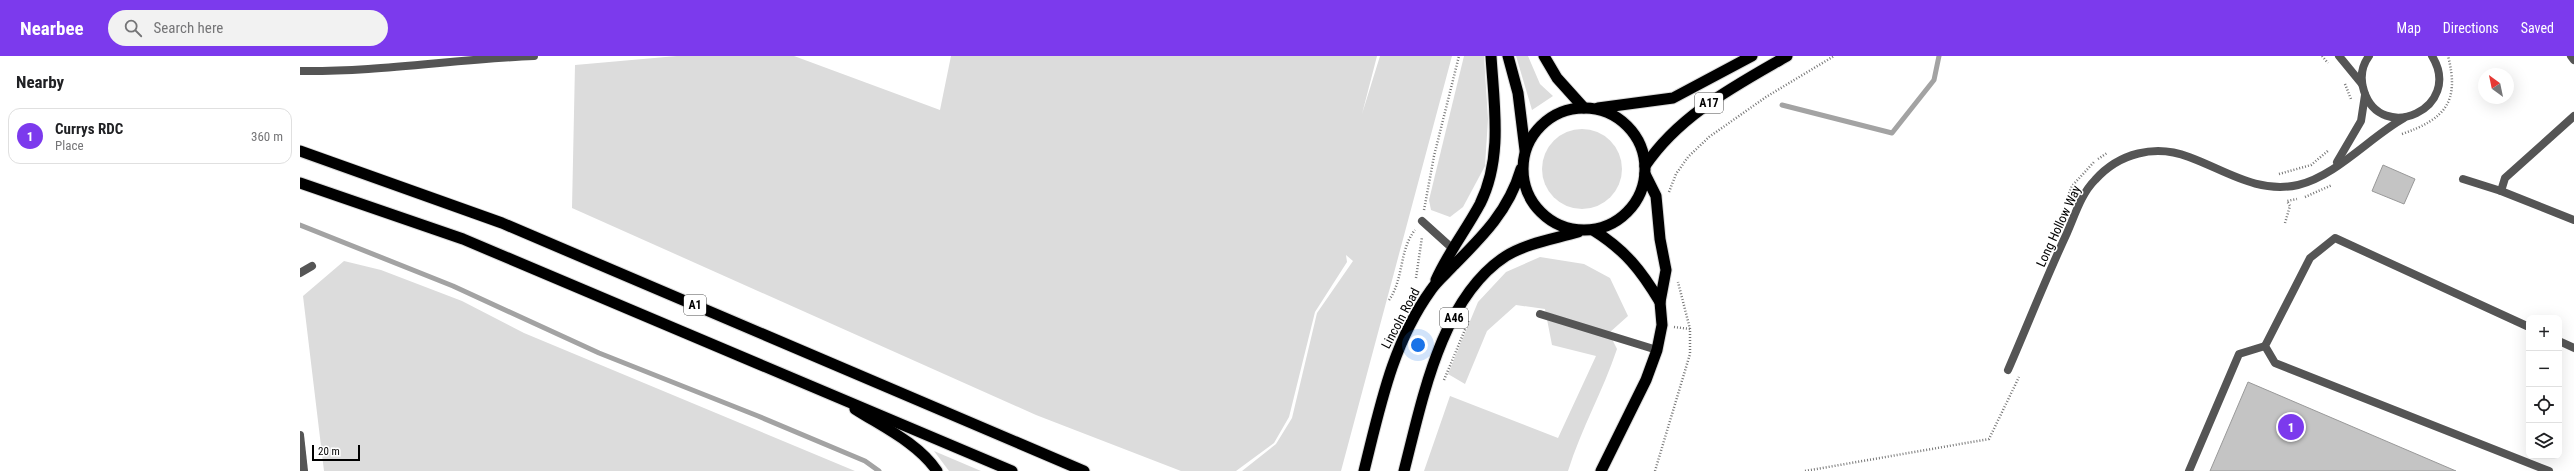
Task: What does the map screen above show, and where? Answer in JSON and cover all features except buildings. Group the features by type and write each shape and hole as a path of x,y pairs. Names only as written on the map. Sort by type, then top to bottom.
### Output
{"highway":[{"name":"A46","path":"1432,288 1481,202 1492,165 1495,116 1491,56"},
{"name":"A46","path":"1508,56 1518,93 1524,155"},
{"path":"1544,56 1557,78 1588,108 1618,119 1632,131 1642,151 1645,170 1656,196 1660,239 1666,270 1660,302 1662,325 1657,350 1646,380 1601,471"},
{"name":"A17","path":"1588,108 1673,98 1752,56"},
{"name":"A17","path":"1645,170 1667,138 1690,118 1714,100 1787,56"},
{"path":"1588,108 1566,111 1546,122 1533,135 1524,155 1526,189 1536,208 1557,224 1588,230 1615,244 1640,269 1660,302"},
{"name":"A1","path":"300,151 502,223 1084,471"},
{"name":"Lincoln Road","path":"1364,471 1392,363 1412,318 1432,288 1495,223 1515,190 1524,155"},
{"path":"1588,230 1611,224 1628,212 1639,196 1645,170"},
{"name":"A1","path":"300,183 463,239 1012,471"},
{"name":"A46","path":"1404,471 1422,398 1442,343 1466,297 1478,280 1506,256 1527,246 1588,230"},
{"path":"827,392 922,453 937,471"}],"street":[{"path":"300,71 350,72 492,58 534,56"},
{"path":"2339,56 2362,84"},
{"path":"2368,56 2361,73 2365,95 2375,109 2384,114 2404,118"},
{"path":"2571,56 2574,60"},
{"name":"Long Hollow Way","path":"2008,370 2082,200 2096,179 2115,162 2149,151 2174,152 2240,179 2276,188 2308,182 2335,166 2404,118 2424,110 2434,97 2439,83 2434,58"},
{"name":"Long Hollow Way","path":"2335,166 2361,121 2365,95"},
{"path":"2501,191 2505,178 2574,116"},
{"path":"2463,179 2501,191 2574,220"},
{"path":"1422,221 1453,249"},
{"path":"2189,471 2239,354 2266,346 2310,258 2335,238 2526,327"},
{"path":"300,273 312,266"},
{"path":"1540,314 1657,350"},
{"path":"2562,342 2574,348"},
{"path":"2266,346 2275,362 2549,471"},
{"path":"300,435 304,471"}],"path":[{"path":"1416,278 1421,253 1422,221 1434,156 1459,56"},
{"path":"1669,194 1676,174 1688,157 1709,137 1766,97 1834,56"},
{"path":"2322,56 2331,66"},
{"path":"2342,79 2351,97 2352,106"},
{"path":"2276,174 2311,165 2330,148"},
{"path":"2066,200 2072,186 2087,168 2109,152"},
{"path":"2284,223 2290,206 2287,201"},
{"path":"1389,300 1395,292 1408,238 1422,221"},
{"path":"1655,471 1690,354 1690,329 1677,277"},
{"path":"1442,385 1473,312"},
{"path":"1805,471 1989,439 2020,376 2008,370"}],"shaded area":[{"path":"677,56 794,56 940,110 951,56 1377,56 1362,114 1380,56 1452,56 1341,471 1242,471 1276,444 1292,418 1317,313 1353,261 1346,255 1347,262 1315,312 1289,417 1274,443 1236,471 1181,471 1036,415 572,208 575,65"},
{"path":"1464,56 1484,56 1488,119 1485,166 1463,207 1450,217 1431,210 1429,200"},
{"path":"1516,56 1528,56 1540,84 1553,96 1532,110"},
{"path":"1574,129 1590,129 1604,136 1615,147 1622,161 1622,177 1619,184 1610,197 1604,202 1590,209 1574,209 1560,202 1549,191 1542,177 1542,161 1549,147 1560,136"},
{"path":"1540,257 1584,264 1610,278 1628,316 1609,333 1617,349 1579,440 1568,471 1424,471 1450,396 1558,438 1596,356 1552,345 1545,309 1516,305 1487,331 1465,384 1448,374 1478,302 1506,272"},
{"path":"344,261 381,270 462,301 524,333 855,471 324,471 303,296"},
{"path":"934,451 981,471 949,471"}],"waterway":[{"path":"1782,105 1892,133 1934,80 1939,56"},
{"path":"300,225 453,286 599,353 758,416 865,461 879,471"}],"place":[{"name":"Currys RDC","path":"2291,427"}]}
